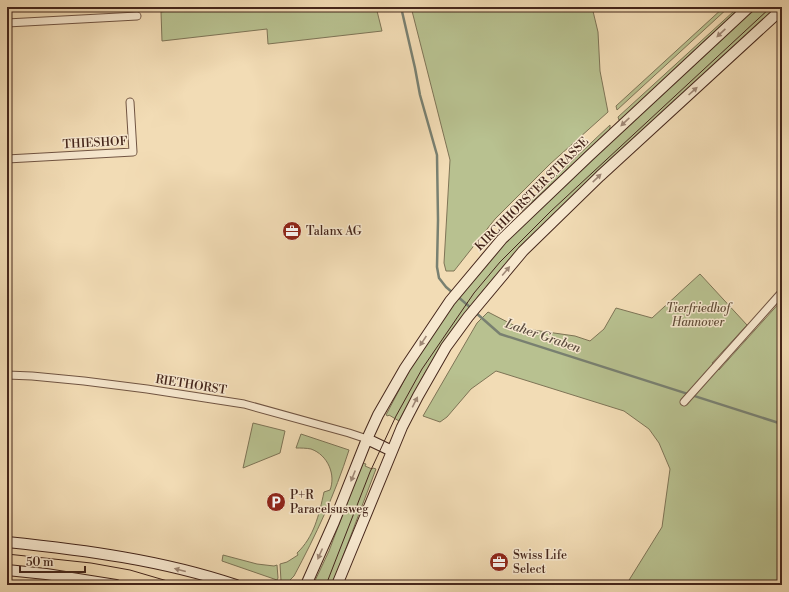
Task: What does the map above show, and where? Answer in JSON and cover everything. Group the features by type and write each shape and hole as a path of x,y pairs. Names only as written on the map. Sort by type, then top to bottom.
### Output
{"main road":[{"name":"KIRCHHORSTER STRASSE","path":"306,585 334,522 367,439 381,411 404,368 462,285 502,238 749,7"},
{"path":"337,585 392,451 418,396 446,347 468,317 522,251 600,176 782,9"},
{"path":"367,439 392,451"},
{"path":"7,542 89,551 133,559 178,569 236,585"},
{"path":"346,566 346,585"},
{"path":"7,570 46,574 116,585"}],"street":[{"path":"7,24 137,16"},
{"name":"THIESHOF","path":"7,159 133,152 130,102"},
{"path":"684,402 782,292"},
{"name":"RIETHORST","path":"7,375 84,381 244,404 367,439"}],"green space":[{"path":"197,7 376,7 382,31 268,44 267,29 162,41 161,12"},
{"path":"411,7 592,7 598,32 600,71 608,112 550,164 495,219 454,271 446,271 444,263 450,160"},
{"path":"724,7 729,7 617,110 616,106"},
{"path":"756,7 777,7 530,238 472,304 426,371 399,421 389,415 386,415 409,371 457,299 499,248 554,193"},
{"path":"734,11 735,15 621,120 619,120 618,117"},
{"path":"610,125 610,130 522,211 521,209"},
{"name":"Tierfriedhof Hannover","path":"700,274 747,325 712,363 719,370 782,300 782,585 626,585 662,527 670,469 659,443 649,429 624,411 496,371 471,389 447,417 440,422 423,416 477,323 488,312 519,328 575,336 590,341 604,329 616,308 652,318"},
{"path":"253,423 285,431 280,453 243,468"},
{"path":"301,434 349,450 338,482 317,530 294,576 288,582 281,581 280,564 287,562 298,555 297,553 308,540 315,525 324,492 330,490 332,484 329,466 322,456 311,449 296,448"},
{"path":"362,463 366,464 365,466 372,469 376,469 332,585 313,585 329,551"},
{"path":"223,555 257,564 277,565 278,578 277,580 222,561"}],"waterway":[{"name":"Laher Graben","path":"401,7 420,95 437,155 437,267 439,278 453,293"},
{"name":"Laher Graben","path":"457,296 471,308"},
{"name":"Laher Graben","path":"475,312 500,334 782,424"}],"tram line":[{"path":"326,585 370,472 396,416 422,369 474,293 500,262 551,211 771,7"},
{"path":"7,554 91,563 130,570 181,585"}],"place":[{"name":"Talanx AG","path":"292,231"},
{"name":"P+R Paracelsusweg","path":"276,502"},
{"name":"Swiss Life Select","path":"499,562"}]}
